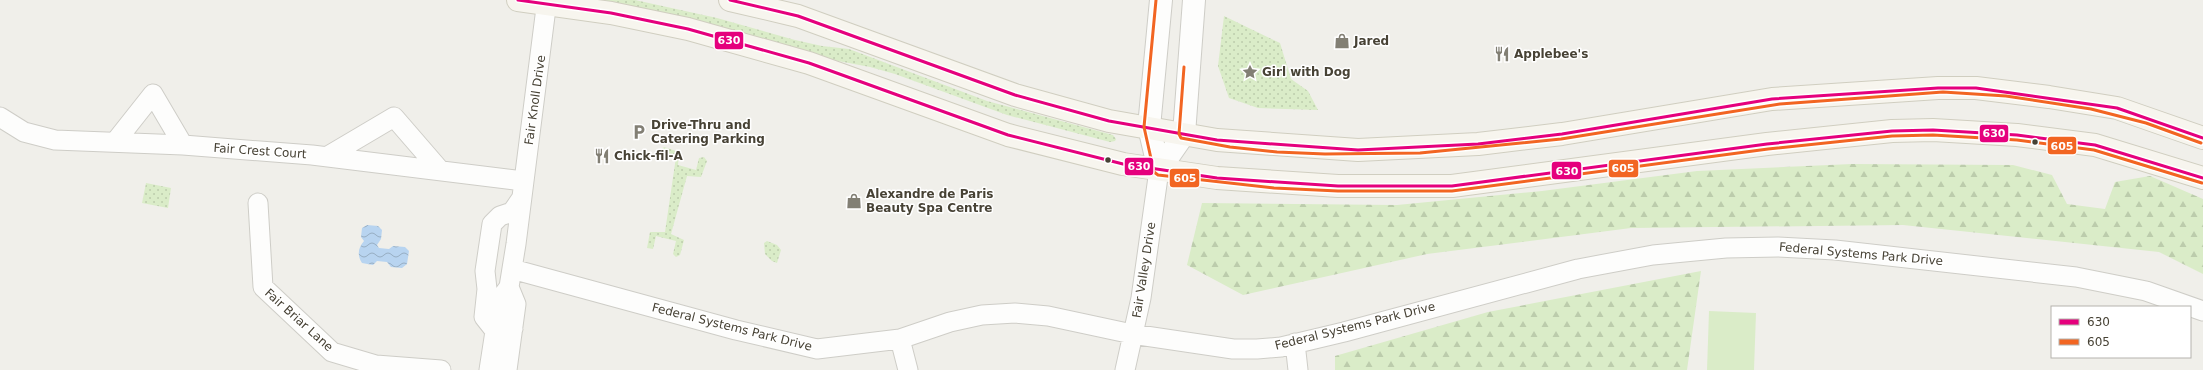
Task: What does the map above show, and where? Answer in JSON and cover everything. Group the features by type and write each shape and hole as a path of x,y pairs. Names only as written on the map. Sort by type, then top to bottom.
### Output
{"main road":[{"path":"518,0 547,2 611,13 740,42 809,63 1008,135 1099,158 1159,170 1217,178 1338,186 1452,186 1767,144 1892,131 1933,130 2017,135 2096,145 2203,178"},
{"path":"730,0 798,16 961,77 1015,95 1109,122 1149,127 1217,140 1358,150 1478,144 1562,134 1772,99 1938,88 1976,88 2048,96 2117,108 2203,138"}],"street":[{"path":"1159,170 1149,127 1161,0"},
{"path":"1159,170 1184,134 1194,0"},
{"name":"Fair Knoll Drive","path":"510,278 547,2"},
{"path":"115,142 153,94 183,145"},
{"name":"Fair Crest Court","path":"0,117 9,125 37,136 55,140 183,145 328,156 439,169 523,181"},
{"path":"328,156 394,117 439,169"},
{"name":"Fair Valley Drive","path":"1125,370 1140,298 1159,170"},
{"path":"504,330 484,316 487,289 485,271 492,224 500,216 512,212 521,200"},
{"name":"Fair Briar Lane","path":"258,203 263,287 332,352 376,365 441,370"},
{"name":"Federal Systems Park Drive","path":"510,278 817,349 900,339 950,322 982,315 1015,313 1048,316 1132,334 1233,349 1258,349 1295,343 1578,269 1653,255 1726,248 1778,247 1835,250 2076,277 2146,291 2189,306"},
{"path":"507,370 500,299 510,278"},
{"name":"Federal Systems Park Drive","path":"2191,307 2203,311"},
{"path":"489,370 504,330"},
{"path":"900,339 908,370"},
{"path":"1295,343 1298,370"}],"green space":[{"path":"599,0 635,0 717,18 795,40 822,46 849,49 987,101 1113,135 1116,139 1115,141 1110,142 1007,115 895,74 870,67 822,58 706,23"},
{"path":"1224,16 1280,43 1291,79 1308,91 1318,110 1258,108 1229,98 1218,66"},
{"path":"664,147 679,152 678,165 696,170 699,158 704,157 707,161 701,177 687,176 671,234 684,240 680,255 676,257 673,254 676,241 656,236 653,249 647,248 650,232 665,232 676,157 661,155 661,150"},
{"path":"1852,164 2013,165 2052,175 2067,204 2105,209 2115,182 2150,176 2203,199 2203,274 2159,252 1903,225 1631,228 1427,254 1243,295 1187,265 1202,203 1397,205 1542,191 1697,171"},
{"path":"146,183 171,188 168,208 142,203"},
{"path":"767,241 777,245 781,250 777,263 772,261 765,254 764,243"},
{"path":"1701,271 1687,370 1335,370 1335,356 1488,312"},
{"path":"1709,311 1756,313 1754,370 1707,370"}],"water":[{"path":"367,225 378,226 382,230 381,239 377,245 379,248 389,249 393,246 405,247 409,251 407,264 402,268 391,267 387,262 377,261 373,265 362,263 359,257 359,252 360,246 364,241 361,237 362,228"}],"transit line":[{"name":"630","path":"518,0 611,13 688,29 809,63 1008,135 1123,164 1217,178 1338,186 1452,186 1767,144 1892,131 1933,130 2017,135 2095,145 2203,178"},
{"name":"630","path":"730,0 798,16 1015,95 1109,121 1217,140 1358,150 1478,144 1562,134 1772,99 1938,88 1976,88 2117,108 2203,138"},
{"name":"605","path":"1156,0 1144,127 1154,172 1158,175 1274,188 1338,191 1452,191 1768,149 1892,136 1933,135 2017,140 2094,150 2202,183"},
{"name":"605","path":"1184,67 1179,134 1181,138 1230,147 1277,152 1325,154 1420,153 1561,139 1780,104 1943,92 2006,96 2091,109 2146,123 2201,143"}],"place":[{"name":"Jared","path":"1342,41"},
{"name":"Applebee's","path":"1502,54"},
{"name":"Girl with Dog","path":"1250,72"},
{"name":"Drive-Thru and Catering Parking","path":"639,132"},
{"name":"Chick-fil-A","path":"602,156"},
{"name":"Alexandre de Paris Beauty Spa Centre","path":"854,201"}]}
